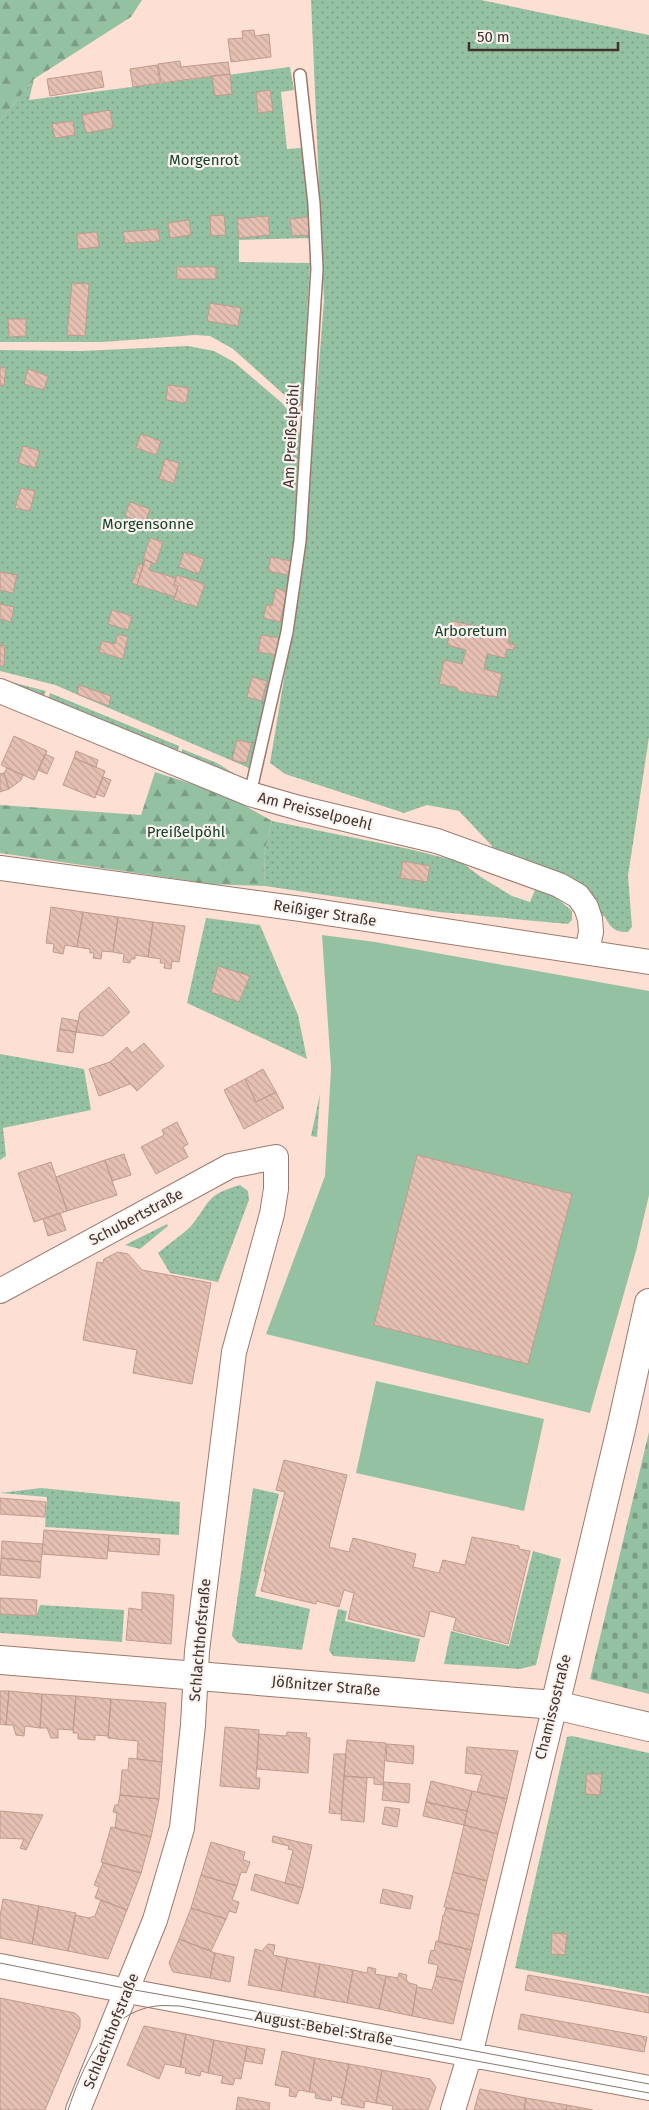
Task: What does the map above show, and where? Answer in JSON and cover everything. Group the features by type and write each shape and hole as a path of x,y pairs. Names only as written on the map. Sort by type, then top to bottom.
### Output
{"street":[{"name":"Am Preisselpoehl","path":"0,691 250,794 299,808 437,841 559,885 578,896 586,906 590,919 587,952"},
{"name":"Reißiger Straße","path":"0,868 301,909 649,962"},
{"name":"Schubertstraße","path":"0,1290 230,1166 276,1157"},
{"name":"Schlachthofstraße","path":"78,2110 128,1992 155,1920 182,1828 193,1725 198,1641 234,1352 272,1214 276,1189 276,1157"},
{"name":"Chamissostraße","path":"453,2110 470,2055 621,1429 649,1303"},
{"name":"Jößnitzer Straße","path":"0,1660 555,1705 649,1727"},
{"name":"August-Bebel-Straße","path":"0,1966 128,1992 649,2088"}],"lane":[{"name":"Am Preißelpöhl","path":"250,794 287,632 300,541 317,269 314,204 300,75"}],"green space":[{"path":"0,0 142,0 131,17 34,79 0,121"},
{"name":"Arboretum","path":"311,0 481,0 649,35 649,737 628,876 632,927 628,932 616,930 605,917 490,852 492,846 459,811 427,805 404,813 285,774 270,763 303,564 324,301"},
{"name":"Morgenrot","path":"290,67 294,90 281,92 287,149 302,148 311,238 239,240 239,262 310,263 302,405 298,407 233,349 210,336 195,335 103,342 0,342 0,121 34,79 29,100"},
{"name":"Morgensonne","path":"188,346 214,351 234,362 282,403 295,419 303,443 295,543 284,633 249,768 55,685 0,671 0,350 81,351"},
{"path":"0,682 15,683 46,691 42,700"},
{"path":"50,693 179,746 177,756 47,702"},
{"path":"182,749 217,763 246,781 181,758"},
{"name":"Preißelpöhl","path":"155,772 226,795 272,821 264,855 265,886 211,884 0,853 0,805 141,815"},
{"path":"272,821 409,849 461,862 512,896 530,902 535,890 553,895 572,911 572,920 568,924 439,912 265,886 264,855"},
{"path":"206,918 260,925 298,1015 307,1059 187,1003"},
{"path":"322,935 375,942 649,991 649,1195 636,1251 590,1413 266,1334 325,1176 331,1069"},
{"path":"0,1054 84,1069 91,1110 3,1128 6,1156 0,1160"},
{"path":"320,1094 317,1137 311,1136"},
{"path":"240,1185 248,1191 249,1200 218,1282 170,1273 158,1253 191,1226 214,1196"},
{"path":"167,1224 168,1226 140,1249 125,1245"},
{"path":"376,1381 544,1419 524,1511 356,1473"},
{"path":"649,1432 649,1694 590,1679"},
{"path":"41,1488 180,1502 179,1535 45,1527 47,1497 0,1493"},
{"path":"253,1488 279,1494 255,1596 310,1609 302,1650 238,1643 232,1636"},
{"path":"533,1551 561,1559 536,1665 520,1669 444,1664 451,1631 509,1646"},
{"path":"40,1605 124,1610 122,1642 0,1633 0,1614 36,1616"},
{"path":"338,1609 347,1611 345,1621 420,1639 415,1662 333,1656 329,1650"},
{"path":"572,1736 649,1753 649,1994 515,1968 567,1737"}],"building":[{"path":"254,30 255,36 269,34 271,57 231,62 228,39 243,38 242,31"},
{"path":"180,61 181,67 228,62 230,74 161,83 158,64"},
{"path":"157,65 160,83 133,87 130,69"},
{"path":"101,71 104,87 50,96 47,79"},
{"path":"230,74 232,94 215,96 212,76"},
{"path":"270,90 273,111 258,113 256,92"},
{"path":"110,110 113,128 86,133 82,115"},
{"path":"73,121 75,135 55,138 52,124"},
{"path":"224,215 226,235 211,236 210,216"},
{"path":"268,216 270,235 239,238 237,219"},
{"path":"308,217 310,235 292,236 290,219"},
{"path":"189,220 191,235 170,238 168,223"},
{"path":"158,229 160,241 125,243 123,232"},
{"path":"97,232 99,247 78,249 77,234"},
{"path":"177,267 216,267 216,279 177,279"},
{"path":"72,283 89,284 85,336 67,335"},
{"path":"210,303 241,308 238,326 207,321"},
{"path":"8,319 26,319 26,336 9,337"},
{"path":"0,367 6,368 4,386 0,385"},
{"path":"28,369 48,376 44,390 24,384"},
{"path":"168,385 189,388 186,403 166,400"},
{"path":"141,434 161,441 156,455 136,448"},
{"path":"23,446 40,451 35,468 18,463"},
{"path":"165,459 179,463 174,483 159,479"},
{"path":"21,488 35,491 30,511 15,508"},
{"path":"130,502 150,509 145,523 125,516"},
{"path":"150,538 163,542 156,564 143,559"},
{"path":"184,552 204,559 199,574 179,567"},
{"path":"271,557 291,561 288,575 268,571"},
{"path":"145,560 152,562 149,570 176,578 174,585 178,586 175,597 137,585"},
{"path":"139,564 143,565 137,585 132,583"},
{"path":"0,572 17,575 13,593 0,590"},
{"path":"177,575 205,584 197,607 174,600 178,586 174,585"},
{"path":"276,588 287,592 280,622 263,618 267,604 272,606"},
{"path":"0,604 14,607 11,622 0,619"},
{"path":"112,610 132,616 128,630 108,624"},
{"path":"453,621 510,634 508,643 515,645 514,650 507,649 505,658 487,654 484,669 502,674 497,697 457,691 458,688 439,684 444,660 462,664 466,650 447,645"},
{"path":"118,634 128,637 123,659 99,652 102,641 115,644"},
{"path":"261,635 279,638 276,655 258,652"},
{"path":"0,645 5,646 4,666 0,666"},
{"path":"252,677 267,681 262,701 247,697"},
{"path":"79,685 111,696 109,706 77,694"},
{"path":"14,736 47,751 34,780 1,765"},
{"path":"237,740 252,743 246,763 232,760"},
{"path":"76,751 98,760 96,767 74,758"},
{"path":"45,754 54,758 47,774 38,770"},
{"path":"74,758 105,771 95,798 63,785"},
{"path":"7,768 23,775 21,780 9,789 4,773"},
{"path":"4,773 9,789 0,792 0,774"},
{"path":"103,777 111,780 104,797 96,794"},
{"path":"403,861 430,866 427,882 400,878"},
{"path":"51,907 83,912 77,947 65,945 63,954 53,952 54,944 46,943"},
{"path":"83,912 118,917 113,952 102,951 101,959 93,958 94,953 90,953 90,949 77,947"},
{"path":"118,917 153,922 148,957 135,955 135,959 131,959 130,963 123,962 124,954 113,952"},
{"path":"153,922 185,926 179,962 172,961 171,969 164,968 165,963 160,963 161,959 148,957"},
{"path":"218,966 250,976 239,1002 211,992"},
{"path":"109,987 130,1012 103,1036 76,1032 80,1012"},
{"path":"62,1018 78,1021 76,1032 60,1029"},
{"path":"60,1029 76,1032 73,1053 57,1051"},
{"path":"144,1043 164,1066 137,1091 110,1062 127,1047 132,1053"},
{"path":"110,1062 130,1084 99,1096 89,1069"},
{"path":"263,1069 276,1092 256,1102 245,1079"},
{"path":"245,1079 256,1102 276,1092 284,1108 244,1129 224,1090"},
{"path":"177,1122 188,1144 183,1147 188,1157 156,1174 141,1147 164,1135 162,1130"},
{"path":"124,1154 131,1175 112,1181 105,1160"},
{"path":"417,1155 572,1194 528,1364 374,1325"},
{"path":"105,1160 117,1195 67,1211 56,1177"},
{"path":"51,1162 67,1211 34,1222 18,1173"},
{"path":"60,1213 66,1230 48,1236 43,1219"},
{"path":"118,1252 128,1254 142,1270 211,1283 192,1384 133,1373 137,1350 83,1340 97,1262 103,1263 104,1259"},
{"path":"284,1460 347,1475 329,1547 349,1552 353,1538 416,1554 413,1567 439,1573 443,1560 465,1565 472,1537 519,1546 519,1549 530,1551 508,1644 453,1630 456,1618 430,1611 424,1637 348,1619 354,1593 344,1590 339,1607 316,1601 316,1604 261,1591 266,1572 264,1571 285,1492 276,1490"},
{"path":"0,1498 46,1502 45,1517 0,1514"},
{"path":"44,1530 109,1535 107,1559 42,1554"},
{"path":"109,1535 160,1539 159,1555 108,1551"},
{"path":"2,1541 43,1544 41,1562 1,1558"},
{"path":"1,1558 41,1562 40,1578 0,1575"},
{"path":"142,1592 174,1595 171,1644 126,1640 129,1608 142,1610"},
{"path":"0,1598 37,1600 36,1616 0,1614"},
{"path":"0,1691 9,1691 6,1725 0,1724"},
{"path":"9,1691 42,1694 40,1728 25,1726 24,1736 16,1735 13,1725 6,1725"},
{"path":"42,1694 76,1696 73,1730 58,1729 58,1738 51,1738 47,1728 40,1728"},
{"path":"76,1696 111,1699 108,1736 95,1735 95,1740 78,1739 78,1733 73,1733"},
{"path":"111,1699 166,1703 162,1762 137,1759 138,1741 108,1738"},
{"path":"225,1727 259,1730 256,1778 260,1778 259,1789 220,1786"},
{"path":"287,1732 307,1733 306,1737 310,1738 308,1773 257,1769 259,1734 286,1736"},
{"path":"347,1740 386,1743 383,1785 374,1784 374,1778 344,1776"},
{"path":"387,1744 414,1746 413,1764 386,1761"},
{"path":"467,1747 518,1751 507,1799 477,1792 482,1775 465,1773"},
{"path":"334,1754 346,1754 341,1814 329,1813"},
{"path":"129,1758 162,1762 159,1799 120,1795 122,1770 128,1770"},
{"path":"587,1774 602,1774 600,1795 585,1794"},
{"path":"344,1776 367,1778 364,1822 341,1820"},
{"path":"431,1781 472,1791 467,1811 426,1802"},
{"path":"384,1782 410,1784 409,1803 382,1800"},
{"path":"472,1791 507,1799 498,1834 464,1825"},
{"path":"120,1795 159,1799 151,1837 115,1828 117,1813 113,1812 115,1805 118,1805"},
{"path":"426,1802 467,1811 464,1825 423,1816"},
{"path":"385,1807 400,1809 397,1827 382,1824"},
{"path":"0,1811 43,1815 26,1850 20,1848 24,1839 0,1838"},
{"path":"464,1825 498,1834 487,1881 453,1872"},
{"path":"111,1827 151,1837 141,1873 101,1862"},
{"path":"273,1836 312,1845 303,1888 285,1883 293,1850 288,1849 289,1846 272,1842"},
{"path":"211,1842 245,1852 243,1860 250,1862 246,1873 241,1872 237,1886 201,1875"},
{"path":"103,1863 141,1873 127,1910 95,1898 99,1887 94,1885"},
{"path":"453,1872 487,1881 479,1915 444,1907"},
{"path":"255,1874 303,1888 298,1904 251,1890"},
{"path":"201,1875 237,1886 232,1900 239,1902 236,1913 229,1911 226,1919 191,1908"},
{"path":"383,1889 413,1896 410,1909 380,1903"},
{"path":"3,1899 39,1906 32,1944 0,1938 0,1916"},
{"path":"101,1900 127,1910 108,1959 68,1951 75,1915 89,1918 95,1916"},
{"path":"39,1906 76,1913 68,1951 32,1944"},
{"path":"191,1908 226,1919 211,1951 179,1939"},
{"path":"446,1908 479,1915 471,1950 438,1942"},
{"path":"552,1933 567,1934 565,1955 551,1954"},
{"path":"179,1939 215,1953 210,1978 173,1972 169,1963"},
{"path":"436,1941 471,1950 463,1982 436,1976 438,1965 428,1963 431,1950 434,1951"},
{"path":"268,1944 275,1945 273,1955 287,1958 281,1991 248,1985 255,1949 262,1951"},
{"path":"215,1953 234,1957 230,1982 210,1978"},
{"path":"287,1958 320,1964 314,1997 281,1991"},
{"path":"320,1964 353,1970 347,2003 314,1997"},
{"path":"368,1967 376,1969 375,1974 386,1976 379,2009 347,2003 353,1970 367,1973"},
{"path":"399,1973 407,1975 406,1979 409,1983 417,1985 412,2016 379,2009 386,1976 398,1978"},
{"path":"528,1975 649,1997 649,2013 525,1990"},
{"path":"436,1976 463,1982 453,2024 412,2016 417,1987 432,1990"},
{"path":"0,1998 75,2013 80,2018 80,2027 45,2110 0,2110"},
{"path":"521,2014 647,2037 644,2052 518,2029"},
{"path":"144,2026 186,2034 180,2067 165,2064 159,2079 127,2065"},
{"path":"186,2034 214,2040 208,2073 201,2071 200,2076 185,2073 186,2068 180,2067"},
{"path":"214,2040 247,2046 241,2079 235,2078 233,2085 221,2083 223,2076 208,2073"},
{"path":"247,2046 265,2049 262,2064 245,2061"},
{"path":"282,2051 315,2058 309,2092 300,2090 296,2097 289,2096 290,2088 275,2085"},
{"path":"315,2058 349,2064 342,2098 332,2096 331,2101 315,2098 316,2093 309,2092"},
{"path":"349,2064 382,2070 376,2103 365,2101 364,2108 341,2104"},
{"path":"382,2070 430,2079 436,2087 428,2110 392,2110 393,2106 376,2103"},
{"path":"480,2089 526,2098 524,2110 474,2110"},
{"path":"238,2097 270,2103 269,2110 236,2110"},
{"path":"526,2098 567,2105 566,2110 524,2110"},
{"path":"567,2105 593,2110 566,2110"}],"tram line":[{"path":"0,1963 129,1989 380,2033 649,2084"},
{"path":"68,2110 80,2077 98,2044 109,2030 138,2010 156,2006 180,2006 649,2093"}]}
